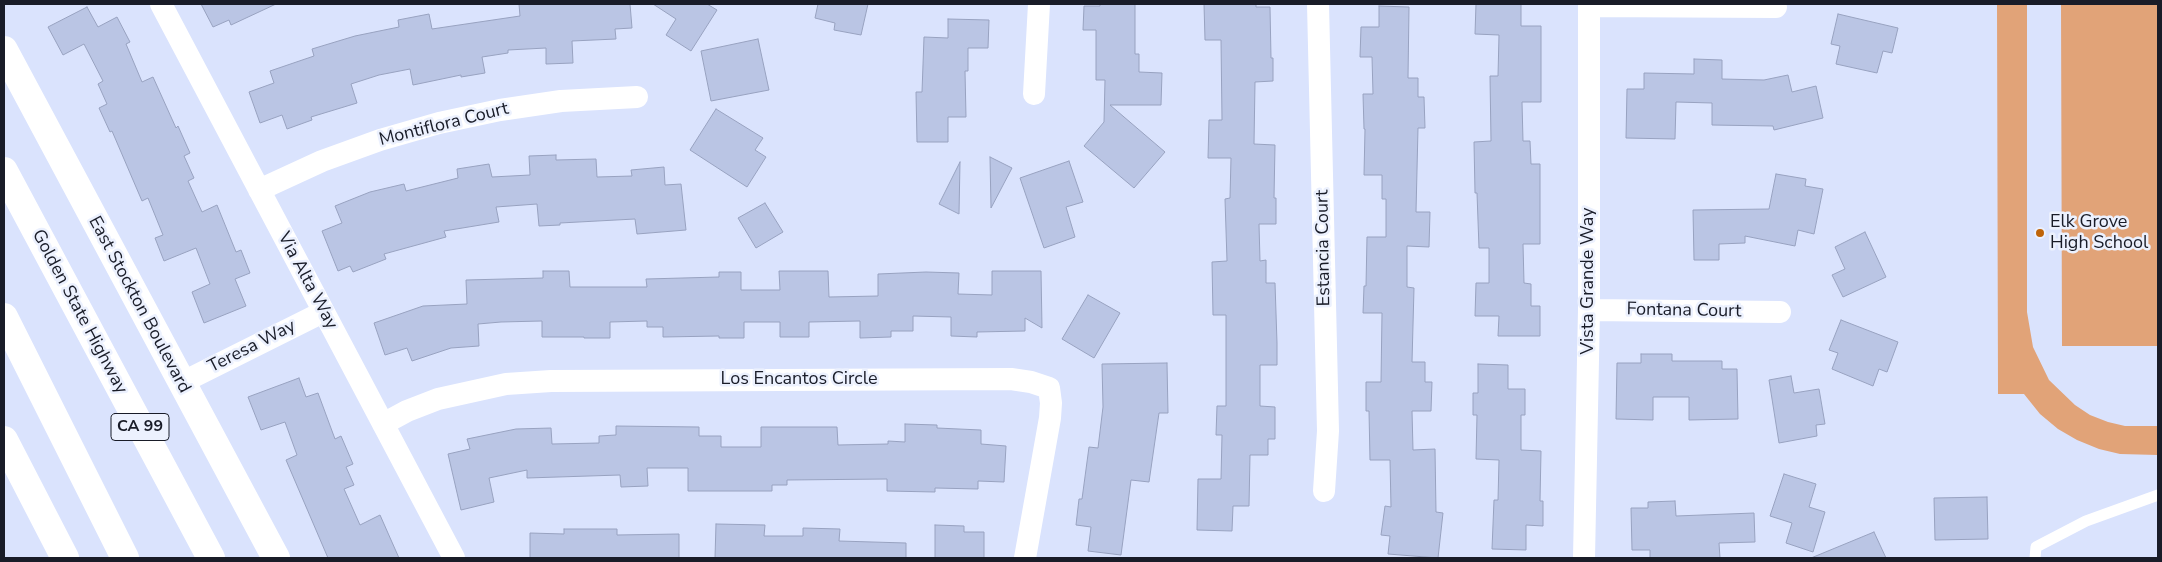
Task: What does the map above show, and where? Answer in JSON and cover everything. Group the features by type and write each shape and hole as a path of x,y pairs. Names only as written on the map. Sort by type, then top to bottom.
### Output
{"main road":[{"name":"East Stockton Boulevard","path":"4,50 276,558"},
{"name":"Golden State Highway","path":"4,171 211,558"},
{"path":"4,317 125,558"},
{"path":"4,440 65,558"}],"street":[{"name":"Via Alta Way","path":"161,4 454,558"},
{"path":"1034,94 1039,4"},
{"name":"Estancia Court","path":"1318,4 1328,431 1324,491"},
{"path":"1589,5 1776,7"},
{"name":"Vista Grande Way","path":"1584,558 1589,310 1589,5"},
{"name":"Montiflora Court","path":"259,190 322,161 380,140 439,123 500,110 552,103 637,97"},
{"name":"Fontana Court","path":"1589,310 1780,312"},
{"name":"Teresa Way","path":"181,383 323,312"},
{"name":"Los Encantos Circle","path":"382,424 407,411 438,399 481,389 551,381 991,379 1031,382 1049,388 1051,402 1050,418 1025,558"}],"lane":[{"path":"2035,558 2036,547 2086,521 2158,495"}],"shaded area":[{"path":"1997,4 2027,4 2027,312 2033,347 2049,380 2075,405 2090,415 2125,426 2158,426 2158,455 2120,454 2099,449 2077,440 2058,429 2040,414 2024,394 1998,394"},
{"path":"2061,4 2158,4 2158,346 2062,346"}],"building":[{"path":"201,4 276,4 231,25 229,20 213,27"},
{"path":"519,4 630,4 632,28 615,29 616,39 572,41 573,63 546,64 546,48 508,50 508,53 482,57 485,73 461,77 461,75 413,85 410,69 379,75 351,84 357,103 311,117 312,120 287,129 282,115 260,123 249,92 274,83 270,71 314,56 312,49 355,36 399,27 398,20 429,14 432,29 520,16"},
{"path":"653,4 707,4 717,10 691,51 666,35 676,19"},
{"path":"818,4 868,4 861,35 834,30 835,23 815,18"},
{"path":"1100,4 1135,4 1135,54 1139,54 1139,72 1162,73 1161,105 1110,105 1165,152 1134,188 1084,146 1104,122 1105,80 1096,80 1096,30 1083,30 1084,6 1100,6"},
{"path":"1204,4 1256,4 1256,7 1270,7 1271,58 1273,58 1273,81 1255,82 1254,144 1275,145 1274,198 1276,198 1276,224 1259,224 1260,261 1266,260 1266,283 1275,283 1277,343 1277,365 1260,365 1260,406 1275,407 1275,439 1268,439 1268,455 1250,455 1249,506 1233,506 1232,531 1197,530 1198,479 1221,479 1222,435 1216,435 1217,406 1226,406 1226,315 1213,315 1212,262 1227,261 1225,199 1230,198 1231,158 1208,158 1209,120 1222,120 1221,40 1205,40"},
{"path":"1476,4 1521,4 1521,26 1541,26 1541,102 1522,102 1523,141 1530,141 1531,164 1540,164 1540,244 1523,244 1524,283 1531,284 1531,306 1540,306 1540,336 1498,336 1499,316 1475,316 1476,283 1489,283 1489,248 1479,248 1474,142 1491,141 1490,76 1498,76 1499,35 1475,34"},
{"path":"1379,6 1409,7 1408,78 1418,78 1418,97 1424,97 1425,128 1418,128 1416,212 1430,212 1429,247 1407,246 1407,287 1414,288 1412,362 1425,362 1425,382 1432,382 1431,411 1412,411 1413,450 1435,449 1436,512 1443,513 1438,558 1388,554 1390,536 1381,535 1385,506 1391,507 1390,460 1370,460 1369,411 1366,411 1366,382 1381,382 1382,313 1363,313 1364,286 1366,286 1367,237 1386,237 1386,199 1382,199 1382,175 1364,175 1365,129 1363,94 1373,94 1372,57 1360,57 1361,27 1379,27"},
{"path":"87,7 98,27 117,17 130,42 126,44 142,82 153,77 176,128 178,126 190,153 184,156 194,178 188,181 202,212 217,205 236,252 241,250 250,273 235,279 246,306 204,323 192,292 210,284 196,248 164,261 155,238 163,235 148,198 142,201 112,131 110,132 99,108 107,104 98,84 103,81 84,44 63,55 48,27"},
{"path":"1838,14 1898,28 1892,53 1883,51 1877,73 1836,64 1840,46 1831,44"},
{"path":"948,19 989,20 988,48 968,48 968,71 965,71 966,117 948,117 948,142 917,142 916,92 922,92 924,37 948,38"},
{"path":"758,39 769,90 711,101 701,51"},
{"path":"1694,59 1722,60 1722,79 1764,80 1788,75 1792,92 1816,86 1823,118 1774,130 1773,126 1712,125 1712,103 1676,102 1675,139 1626,138 1627,89 1644,89 1644,73 1694,74"},
{"path":"716,109 763,138 755,150 766,157 747,187 690,150"},
{"path":"556,155 556,160 596,159 597,177 632,176 631,170 664,167 665,185 681,184 686,230 637,234 635,219 539,226 537,204 496,207 499,222 444,231 446,237 384,254 386,259 353,272 350,266 338,271 322,231 342,223 335,206 370,192 404,184 406,191 458,178 457,169 489,164 492,177 530,175 529,156"},
{"path":"990,157 1012,168 991,208"},
{"path":"1069,161 1083,202 1066,207 1075,237 1044,248 1020,178"},
{"path":"960,162 959,214 939,204"},
{"path":"1776,174 1806,179 1805,186 1823,189 1814,234 1798,230 1795,246 1745,236 1745,243 1719,244 1719,260 1694,260 1693,210 1769,209"},
{"path":"765,203 783,232 756,248 738,218"},
{"path":"1865,232 1886,277 1843,297 1832,275 1845,269 1835,247"},
{"path":"543,271 569,271 570,287 647,287 646,279 719,277 719,272 741,272 741,290 780,290 779,271 828,271 829,297 878,296 878,274 926,272 959,273 958,294 992,295 992,271 1041,271 1042,328 1025,318 1025,331 977,332 977,337 951,336 951,317 913,316 913,331 891,331 891,337 860,338 860,321 809,322 809,337 780,337 780,322 744,322 744,338 719,338 719,336 663,337 663,327 647,327 647,321 610,322 610,338 584,338 542,337 542,321 501,322 478,324 479,346 451,348 412,361 407,348 385,355 374,323 423,306 467,304 466,280 543,278"},
{"path":"1088,295 1120,313 1094,358 1062,339"},
{"path":"1841,320 1898,342 1887,372 1879,369 1873,386 1832,369 1838,353 1829,350"},
{"path":"1641,354 1672,354 1672,361 1722,361 1722,369 1737,369 1738,419 1689,420 1689,397 1653,397 1653,420 1616,419 1617,363 1641,363"},
{"path":"1167,363 1168,413 1159,413 1149,482 1131,480 1121,555 1088,551 1091,527 1076,525 1079,499 1082,499 1089,447 1098,448 1103,407 1102,364"},
{"path":"1478,364 1508,365 1508,389 1525,389 1525,415 1521,415 1521,450 1541,451 1540,501 1543,501 1543,526 1526,525 1526,550 1492,549 1494,500 1498,500 1499,460 1476,459 1477,415 1473,415 1473,393 1478,393"},
{"path":"1791,376 1794,393 1819,389 1825,424 1816,425 1817,436 1779,443 1769,380"},
{"path":"299,378 306,397 318,393 335,439 341,436 353,464 346,467 354,485 344,489 360,525 380,515 399,558 328,558 286,460 297,455 285,422 261,430 248,397"},
{"path":"905,424 937,425 937,428 981,430 981,444 1006,446 1004,482 978,481 978,489 935,488 935,492 887,491 887,479 787,480 787,485 772,485 772,491 688,491 688,468 647,468 648,486 621,487 620,475 527,478 527,470 489,478 494,502 461,510 448,454 470,449 467,439 516,429 551,428 552,444 599,443 599,436 616,435 616,426 699,427 699,436 721,436 721,447 761,447 761,427 837,427 838,445 888,444 888,441 905,442"},
{"path":"1784,474 1816,484 1809,507 1825,512 1813,552 1786,543 1792,523 1770,516"},
{"path":"1987,497 1988,539 1935,540 1934,498"},
{"path":"1675,501 1676,516 1754,513 1755,542 1719,543 1720,558 1650,558 1650,550 1632,550 1631,508 1648,508 1648,502"},
{"path":"716,524 765,525 764,536 803,536 803,528 840,529 839,541 906,543 906,558 715,558"},
{"path":"935,525 964,526 964,532 984,532 984,558 935,558"},
{"path":"564,529 617,529 617,535 679,534 679,558 530,558 530,533 564,534"},
{"path":"1874,532 1886,558 1811,558"}],"place":[{"name":"Elk Grove High School","path":"2040,233"}]}
